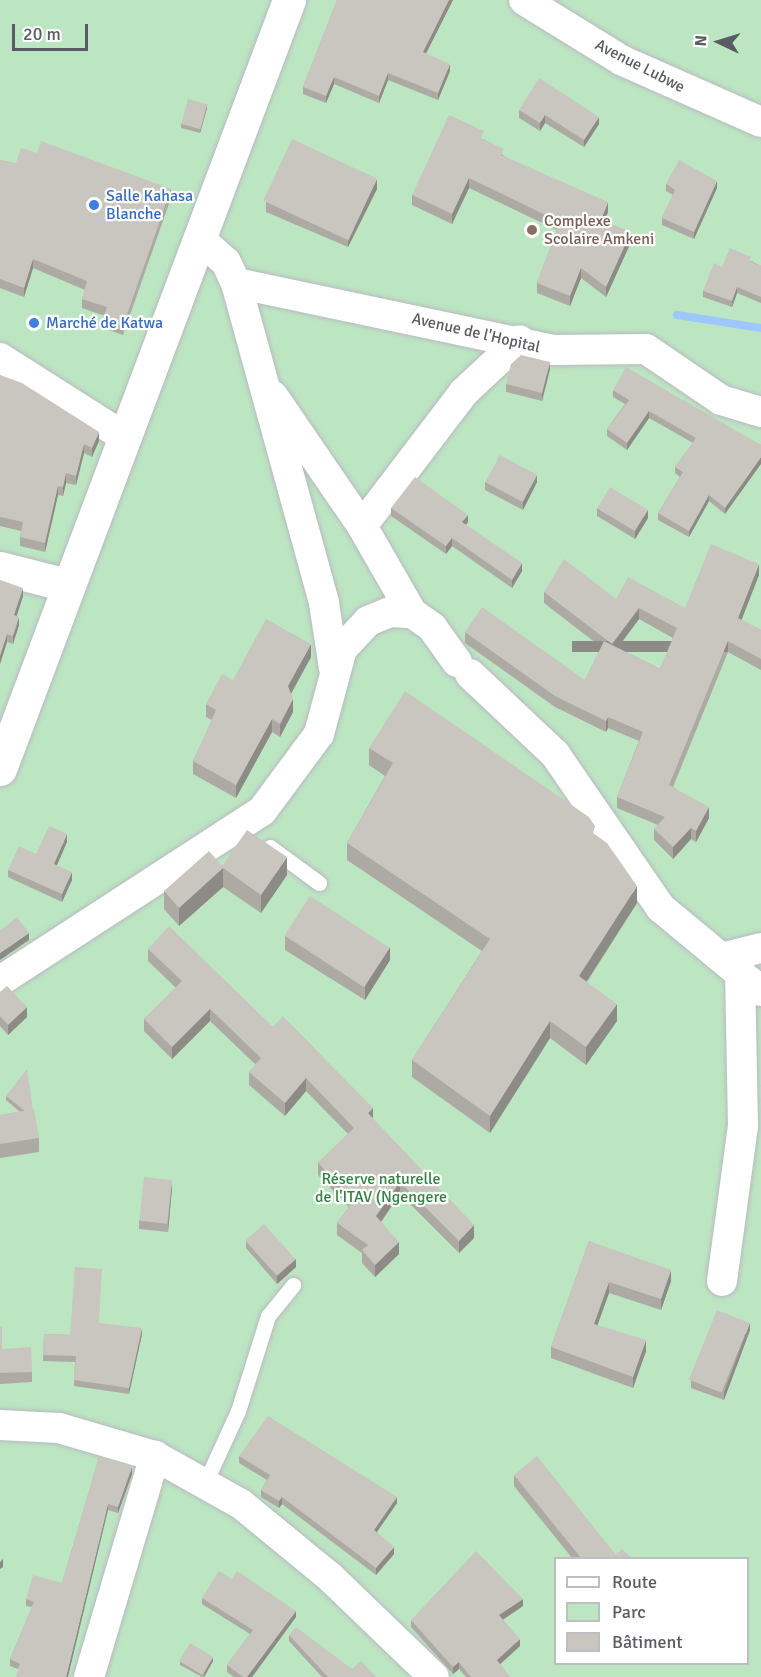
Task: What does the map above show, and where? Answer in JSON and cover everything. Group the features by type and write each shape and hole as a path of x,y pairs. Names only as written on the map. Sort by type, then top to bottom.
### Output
{"main road":[{"path":"0,769 66,585 126,438 289,0"},
{"path":"0,568 66,585"}],"street":[{"name":"Avenue Lubwe","path":"525,0 621,60 761,122"},
{"path":"199,238 226,262 236,283 324,603 334,668"},
{"name":"Avenue de l'Hopital","path":"236,283 520,340 553,350 646,349 721,400 761,412"},
{"path":"362,526 464,392 520,340"},
{"path":"0,358 126,438"},
{"path":"260,377 362,526 412,612 432,627 464,668 555,754 667,914 694,940 742,973"},
{"path":"0,981 159,875 243,828 302,763 319,734 334,668 351,635 369,621 390,612 412,612"},
{"path":"722,1281 743,1126 742,973 761,948"},
{"path":"0,1425 59,1428 155,1456 205,1483 271,1526 434,1677"},
{"path":"89,1677 155,1456"}],"lane":[{"path":"243,828 319,883"},
{"path":"205,1483 238,1411 268,1316 293,1285"}],"green space":[{"name":"Réserve naturelle de l'ITAV (Ngengere","path":"0,0 761,0 761,1677 0,1677"}],"building":[{"path":"337,0 449,0 423,52 450,64 438,93 388,73 379,96 334,77 326,96 303,87"},
{"path":"539,78 599,117 584,140 545,115 540,123 519,110"},
{"path":"188,99 207,104 201,129 181,124"},
{"path":"449,115 484,131 481,138 504,149 501,155 608,202 601,220 631,232 606,287 581,268 570,296 537,283 560,222 469,178 452,214 412,195"},
{"path":"292,139 377,179 348,240 263,201"},
{"path":"41,141 171,189 123,326 103,319 107,307 82,299 87,281 33,259 24,288 0,279 0,160 16,163 21,148 37,153"},
{"path":"679,160 717,181 694,232 662,218 675,190 666,184"},
{"path":"730,248 751,257 749,261 761,266 761,297 737,287 732,301 703,291 714,263 722,267"},
{"path":"521,355 550,362 542,393 506,384 511,364"},
{"path":"626,367 761,445 761,457 725,508 709,495 689,531 658,513 683,472 675,467 696,438 649,411 627,443 607,429 629,400 613,390"},
{"path":"0,375 22,383 99,432 92,448 84,444 76,476 66,473 63,487 58,486 45,543 20,537 23,522 0,517"},
{"path":"500,455 537,475 523,502 485,482"},
{"path":"415,477 468,515 462,522 522,563 512,580 452,538 446,546 391,508"},
{"path":"610,487 648,510 635,531 597,508"},
{"path":"711,544 759,564 738,618 761,630 761,659 728,641 669,785 709,807 696,831 691,828 673,847 654,829 665,817 617,797 643,732 608,717 606,721 555,696 465,632 482,607 585,680 604,641 660,669 677,628 639,608 612,644 544,592 564,559 616,599 628,577 685,608"},
{"path":"0,580 23,588 14,615 19,617 13,636 7,634 0,656"},
{"path":"266,619 311,644 288,686 293,699 280,724 272,719 236,785 193,761 216,710 206,704 222,674 233,680"},
{"path":"405,691 589,817 595,826 593,833 607,843 637,886 579,976 617,1004 586,1047 550,1021 490,1116 412,1060 490,939 347,843 393,763 369,748"},
{"path":"49,826 67,834 54,864 72,872 62,894 8,870 19,846 36,854"},
{"path":"247,830 287,857 261,895 223,868 179,908 164,891 209,851 222,866"},
{"path":"310,896 390,948 364,987 284,935"},
{"path":"17,917 29,933 0,953 0,931"},
{"path":"169,926 273,1027 283,1016 373,1108 368,1113 474,1225 459,1241 400,1182 376,1216 399,1242 375,1265 362,1250 368,1245 337,1223 354,1200 318,1163 354,1128 306,1078 285,1103 249,1072 261,1058 210,1009 172,1047 144,1019 182,981 148,949"},
{"path":"7,986 27,1007 8,1025 0,1016 0,992"},
{"path":"27,1069 33,1110 25,1111 6,1096"},
{"path":"34,1109 39,1138 0,1144 0,1115"},
{"path":"144,1177 172,1180 167,1224 139,1221"},
{"path":"264,1224 295,1259 277,1276 245,1241"},
{"path":"589,1241 671,1270 661,1299 609,1282 594,1324 646,1340 633,1377 551,1347"},
{"path":"75,1267 102,1269 99,1323 142,1328 129,1388 74,1380 76,1356 43,1355 44,1334 70,1335"},
{"path":"717,1310 749,1323 721,1393 689,1380"},
{"path":"0,1326 2,1326 2,1349 31,1347 32,1372 0,1373"},
{"path":"268,1416 397,1497 374,1530 394,1547 376,1568 282,1497 279,1501 261,1490 270,1475 239,1456"},
{"path":"537,1456 616,1555 622,1549 631,1557 580,1557 514,1475"},
{"path":"99,1457 132,1467 118,1507 108,1504 66,1677 16,1677 20,1664 10,1659 34,1602 26,1599 33,1575 62,1583"},
{"path":"476,1551 523,1599 499,1615 520,1639 497,1660 510,1677 471,1677 459,1662 453,1667 411,1620"},
{"path":"219,1571 232,1579 237,1571 296,1611 247,1677 243,1677 227,1665 253,1630 202,1598"},
{"path":"296,1627 352,1669 361,1661 376,1677 328,1677 289,1635"},
{"path":"190,1643 213,1657 202,1675 179,1661"}],"waterway":[{"path":"677,315 761,328"}],"place":[{"name":"Salle Kahasa Blanche","path":"94,205"},
{"name":"Complexe Scolaire Amkeni","path":"532,230"},
{"name":"Marché de Katwa","path":"34,323"}]}
